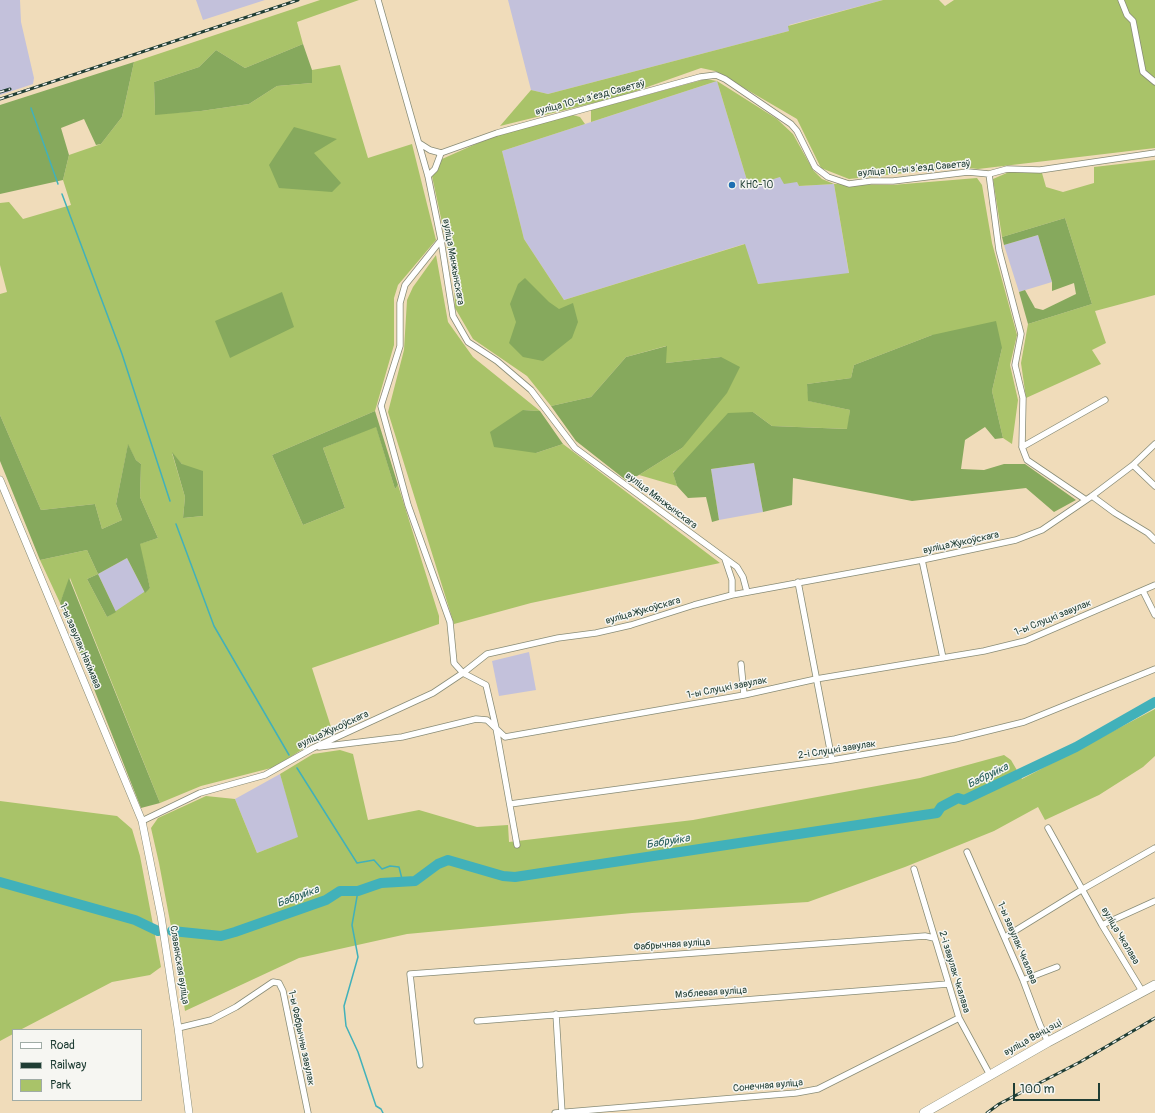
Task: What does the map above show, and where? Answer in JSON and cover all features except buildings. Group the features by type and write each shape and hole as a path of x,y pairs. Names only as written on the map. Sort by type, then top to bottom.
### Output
{"main road":[{"name":"вуліца Ванцэці","path":"924,1113 1048,1042 1155,985"}],"street":[{"name":"вуліца Мянжынскага","path":"378,0 428,176 441,240 453,316 468,342 497,360 531,390 575,448 737,567 743,577 747,592"},
{"path":"1122,0 1127,15 1133,21 1143,72 1155,82"},
{"name":"вуліца 10-ы зʼезд Саветаў","path":"441,153 497,133 700,77 716,75 725,79 791,124 797,131 815,167 833,179 849,184 872,181 892,181 968,172 989,174 1007,169 1040,170 1155,153"},
{"path":"419,143 430,150 441,153 434,169 428,176"},
{"path":"989,174 999,250 1021,334 1015,365 1022,398 1022,447 1027,460 1086,500"},
{"path":"441,240 405,285 400,303 400,346 381,406 408,505 450,622 454,663 463,673 486,685 496,728 516,845"},
{"path":"1022,447 1105,400"},
{"name":"вуліца Жукоўскага","path":"142,821 200,793 265,775 313,748 433,693 463,673 487,654 558,638 596,633 630,625 732,595 922,560 1016,540 1042,530 1092,496 1133,465 1155,444"},
{"path":"1133,465 1155,486"},
{"name":"1-ы завулак Нахімава","path":"0,480 142,821"},
{"path":"1092,496 1114,513 1148,533 1155,540"},
{"path":"725,559 732,580 732,595"},
{"path":"922,560 943,658"},
{"path":"798,582 832,760"},
{"name":"1-ы Слуцкі завулак","path":"313,748 402,737 476,719 487,720 505,737 744,695 816,679 984,651 1024,641 1155,585"},
{"path":"1143,591 1155,615"},
{"path":"741,664 744,695"},
{"name":"2-і Слуцкі завулак","path":"510,804 832,760 956,739 1024,722 1155,669"},
{"name":"Славянская вуліца","path":"142,821 161,916 189,1113"},
{"name":"вуліца Чкалава","path":"1048,828 1102,925 1142,991"},
{"path":"1005,937 1083,889 1155,848"},
{"name":"1-ы завулак Чкалава","path":"967,852 1024,980 1040,1025 1048,1042"},
{"name":"2-і завулак Чкалава","path":"914,868 959,1018 990,1075"},
{"path":"1102,925 1155,901"},
{"name":"Фабрычная вуліца","path":"420,1065 410,974 925,936 934,938"},
{"path":"1024,980 1057,966"},
{"name":"1-ы Фабрычны завулак","path":"178,1028 211,1020 236,1007 273,982 279,983 283,991 308,1113"},
{"name":"Мэблевая вуліца","path":"477,1021 948,984"},
{"path":"555,1113 562,1112 556,1014"},
{"name":"Сонечная вуліца","path":"562,1112 796,1093 818,1089 959,1018"}],"shaded area":[{"path":"0,0 20,0 21,22 34,78 33,84 0,95"},
{"path":"196,0 265,0 203,20"},
{"path":"508,0 883,0 789,25 789,31 548,94 531,90"},
{"path":"717,81 749,187 780,177 797,182 799,186 834,184 849,274 758,284 744,244 564,300 524,239 502,151"},
{"path":"1038,235 1052,282 1019,292 1004,245"},
{"path":"754,463 763,512 719,520 711,469"},
{"path":"127,558 145,593 116,612 98,574"},
{"path":"529,652 536,690 499,696 492,661"},
{"path":"280,774 299,837 257,853 235,799"}],"green space":[{"path":"320,0 359,0 297,22 303,44 245,68 216,50 199,67 154,82 155,114 201,111 249,104 277,86 312,83 312,70 340,65 368,158 412,144 436,240 398,285 394,298 394,345 375,411 272,455 303,525 345,508 323,448 376,426 395,489 398,485 439,616 439,624 312,668 332,730 275,767 201,786 160,803 70,578 60,603 40,560 87,550 98,574 87,579 107,617 150,588 139,544 158,538 140,497 141,464 136,460 128,445 116,504 122,520 102,529 95,504 41,510 0,415 0,294 7,292 0,265 0,203 9,202 23,219 71,205 63,180 69,155 101,144 122,117 134,62","holes":["172,453 182,464 203,516 183,518 185,497"]},
{"path":"883,0 939,0 945,6 954,0 1155,0 1155,148 978,169 961,167 849,179 821,168 797,119 715,71 701,68 622,96 500,126 531,90 548,94 789,31 788,26"},
{"path":"303,44 312,70 312,83 277,86 249,104 201,111 155,115 154,82 199,67 216,50 245,68"},
{"path":"134,62 122,117 101,144 96,145 84,119 61,128 69,155 63,180 0,194 0,105"},
{"path":"706,79 717,81 591,122 591,110"},
{"path":"717,81 777,119 793,134 813,170 822,179 834,184 799,186 797,182 784,184 780,177 749,187"},
{"path":"573,115 580,117 585,124 502,151 524,239 564,300 745,244 758,284 849,273 834,184 892,185 977,178 982,185 992,243 1017,335 1010,365 1018,400 1012,444 1003,438 992,391 1002,348 932,335 854,365 851,378 807,384 809,401 850,410 848,429 772,426 753,412 673,472 677,486 639,475 682,448 721,357 666,363 666,346 626,357 591,397 551,406 527,376 473,339 455,308 454,279 432,176 442,159 496,135"},
{"path":"294,127 337,139 314,153 341,183 332,192 279,188 269,165"},
{"path":"1155,160 1155,295 1095,311 1106,343 1092,350 1101,364 1026,398 1021,363 1028,324 1092,304 1065,218 1002,237 993,179 1009,172 1042,173 1046,187 1063,192 1094,183 1094,167"},
{"path":"1065,218 1092,304 1028,324 1019,292 1025,290 1035,308 1043,310 1076,294 1074,283 1052,291 1052,282 1038,235 1004,245 1002,237"},
{"path":"436,255 448,322 473,357 540,411 523,410 536,453 563,444 720,563 531,603 454,624 388,412 404,350 407,300 413,287"},
{"path":"525,278 549,302 559,309 573,303 578,322 572,338 543,361 523,357 509,343 516,322 510,304 518,284"},
{"path":"282,292 294,327 230,358 215,321"},
{"path":"996,321 1002,348 992,391 1003,438 995,439 985,427 965,440 961,469 984,470 1004,464 1025,464 1076,500 1054,512 1026,488 912,501 793,478 792,505 763,512 754,463 711,469 719,520 712,522 706,497 688,498 677,486 673,473 728,413 753,412 772,426 847,429 850,410 808,401 807,384 851,378 854,365 932,335"},
{"path":"667,346 666,363 721,357 740,367 727,393 682,448 627,481 576,441 551,406 591,397 626,357"},
{"path":"523,410 540,411 563,444 536,453 494,447 490,432"},
{"path":"375,411 398,485 395,489 376,427 323,448 345,508 303,525 272,455"},
{"path":"0,415 41,510 95,504 102,529 122,520 116,504 128,444 136,460 141,464 140,497 158,538 140,544 150,588 145,593 127,558 98,574 87,550 40,560 0,461"},
{"path":"172,452 182,464 203,471 203,516 183,518 185,497"},
{"path":"98,574 116,612 107,617 87,579"},
{"path":"69,578 160,803 141,808 60,603"},
{"path":"1155,709 1155,756 1143,767 1099,795 1045,820 1038,807 994,831 905,867 808,902 632,913 407,934 299,958 185,1011 176,953 151,828 158,818 206,796 235,799 257,853 298,837 280,774 313,754 340,750 353,754 368,820 419,810 477,827 508,825 509,842 693,820 920,778 1004,755 1011,760 1022,779"},
{"path":"0,801 117,816 132,829 140,856 161,967 150,975 112,982 22,1029 12,1029 12,1035 0,1041"}],"waterway":[{"path":"31,108 58,184"},
{"path":"62,194 122,354 170,501"},
{"path":"176,524 214,626 289,755"},
{"name":"Бабруйка","path":"172,931 221,936 326,900 340,891 358,891 381,883 415,881 438,864 448,860 503,876 515,877 937,813 941,807 958,798 964,800 1076,747 1155,702"},
{"path":"297,768 357,863 374,860 382,869 390,866 399,867 403,883"},
{"name":"Бабруйка","path":"0,882 135,920 158,931"},
{"path":"358,891 352,925 358,957 344,1006 346,1026 358,1052 376,1106 381,1109 383,1113"}],"railway":[{"path":"0,99 298,0"},
{"path":"0,92 10,89"},
{"path":"987,1113 999,1104 1080,1062 1155,1018"}],"place":[{"name":"КНС-10","path":"732,185"}]}
